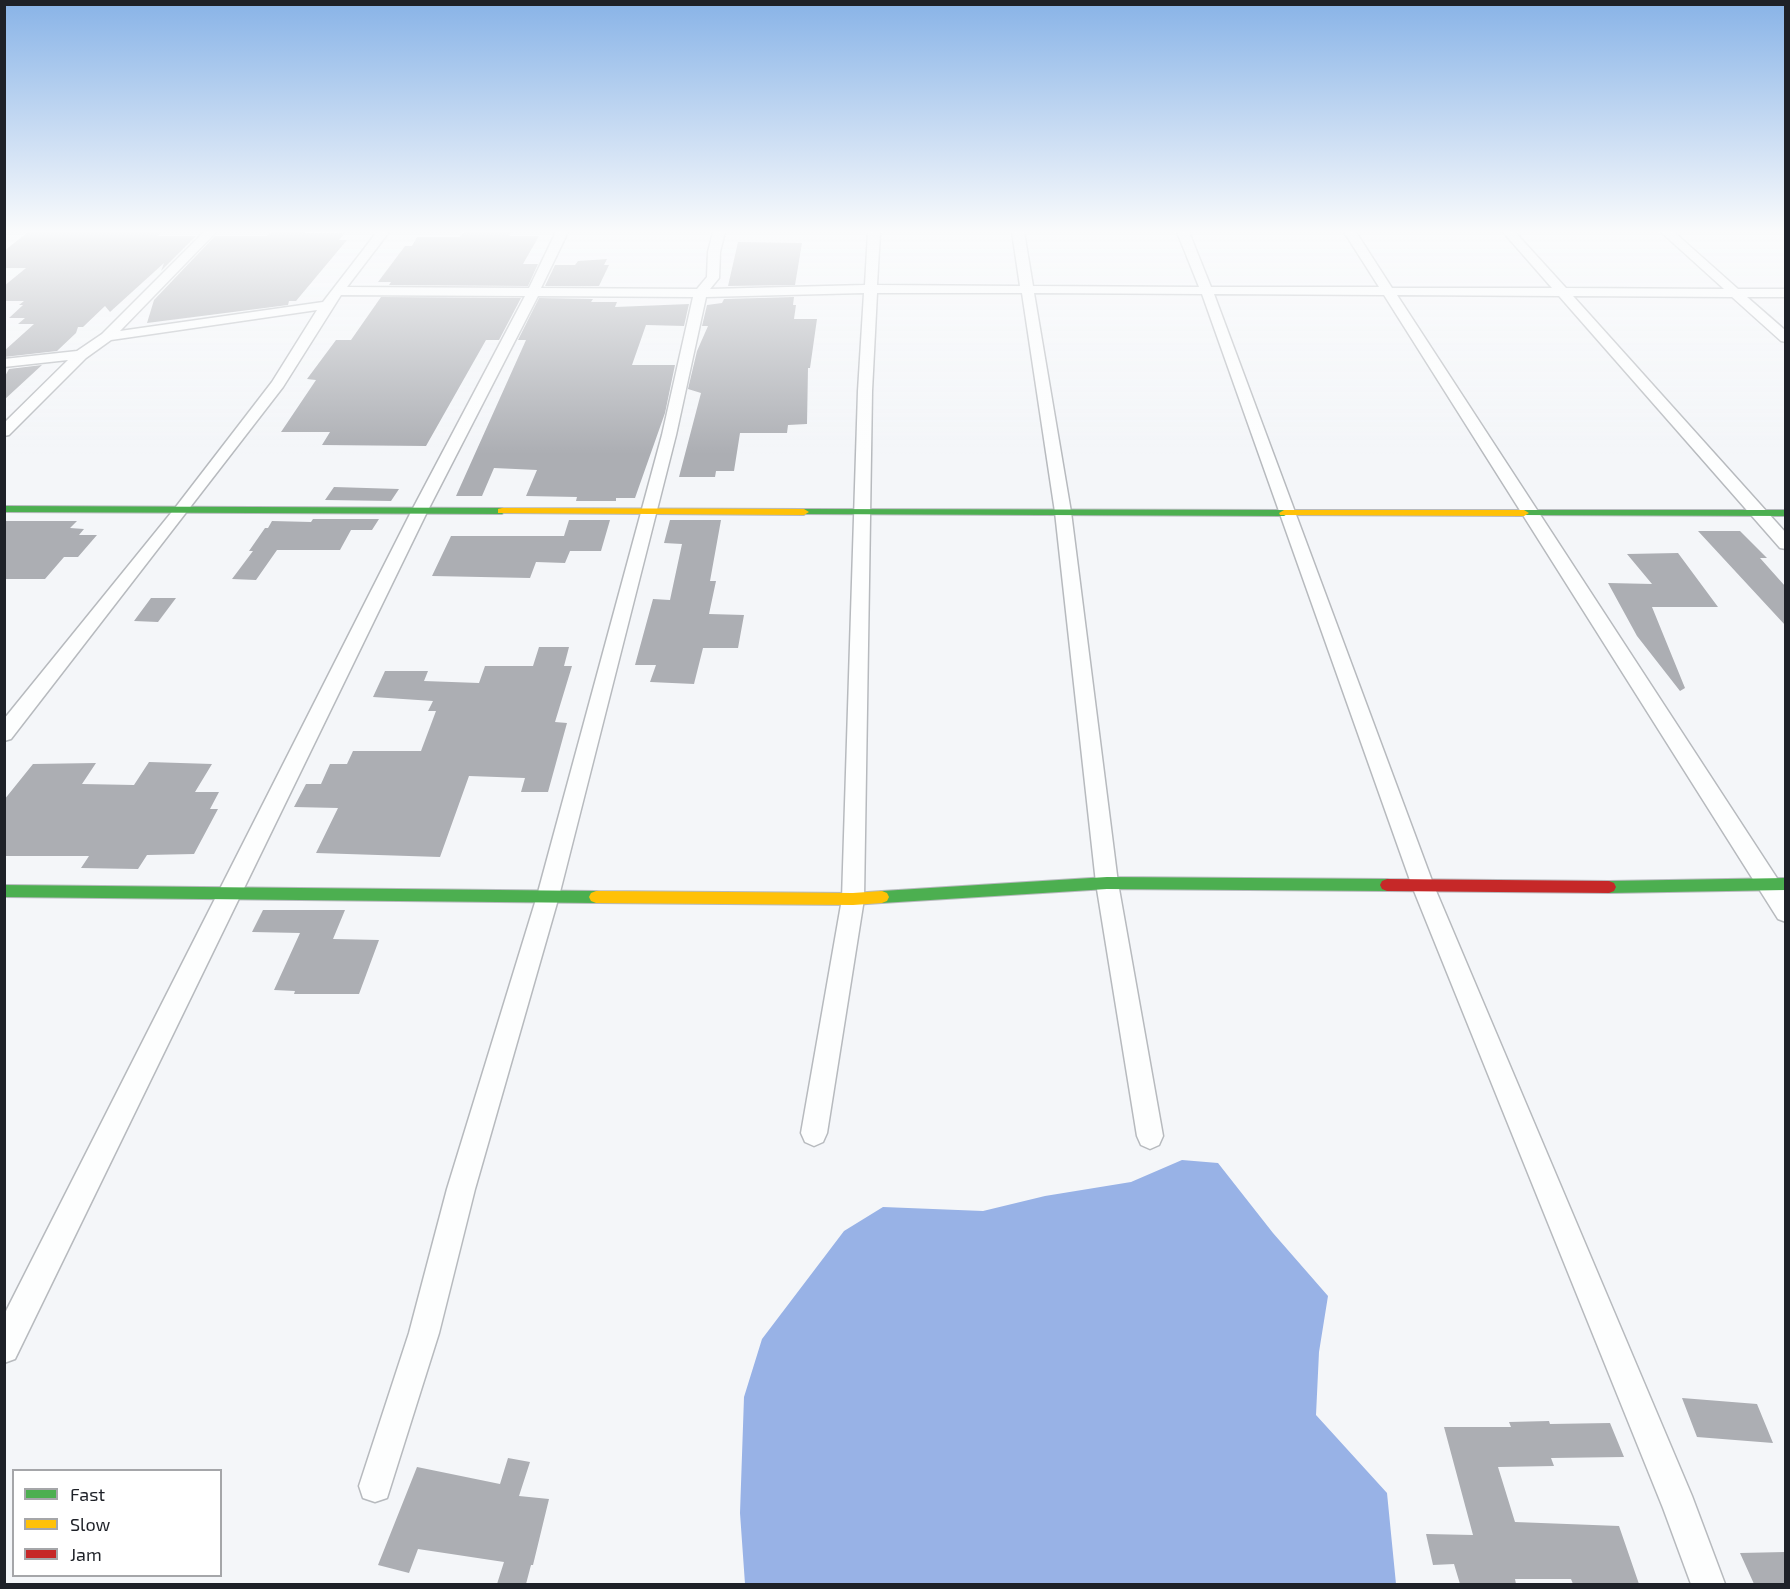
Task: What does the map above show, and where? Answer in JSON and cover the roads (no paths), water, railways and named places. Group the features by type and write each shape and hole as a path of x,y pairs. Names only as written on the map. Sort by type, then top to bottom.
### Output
{"street":[{"path":"4,432 81,355 106,336 136,306"},
{"path":"106,336 319,306"},
{"path":"4,734 182,511 278,384 326,306"},
{"path":"4,1348 232,892 418,512 526,306"},
{"path":"375,1486 423,1333 461,1189 548,896 649,512 697,306"},
{"path":"814,1133 853,899 865,391 870,306"},
{"path":"1031,306 1063,512 1107,883 1150,1136"},
{"path":"1212,306 1423,886 1680,1509 1708,1584"},
{"path":"1400,306 1531,512 1777,885 1785,912"},
{"path":"1575,306 1785,544"},
{"path":"1750,306 1785,338"},
{"path":"4,363 81,355"},
{"path":"4,509 418,512 1785,513"},
{"path":"4,891 853,899 1107,883 1423,886 1777,885"}],"water":[{"path":"1182,1160 1218,1163 1273,1233 1328,1296 1319,1352 1316,1415 1387,1493 1396,1584 745,1584 740,1513 744,1397 762,1339 844,1231 883,1207 983,1211 1045,1196 1131,1182"}]}
